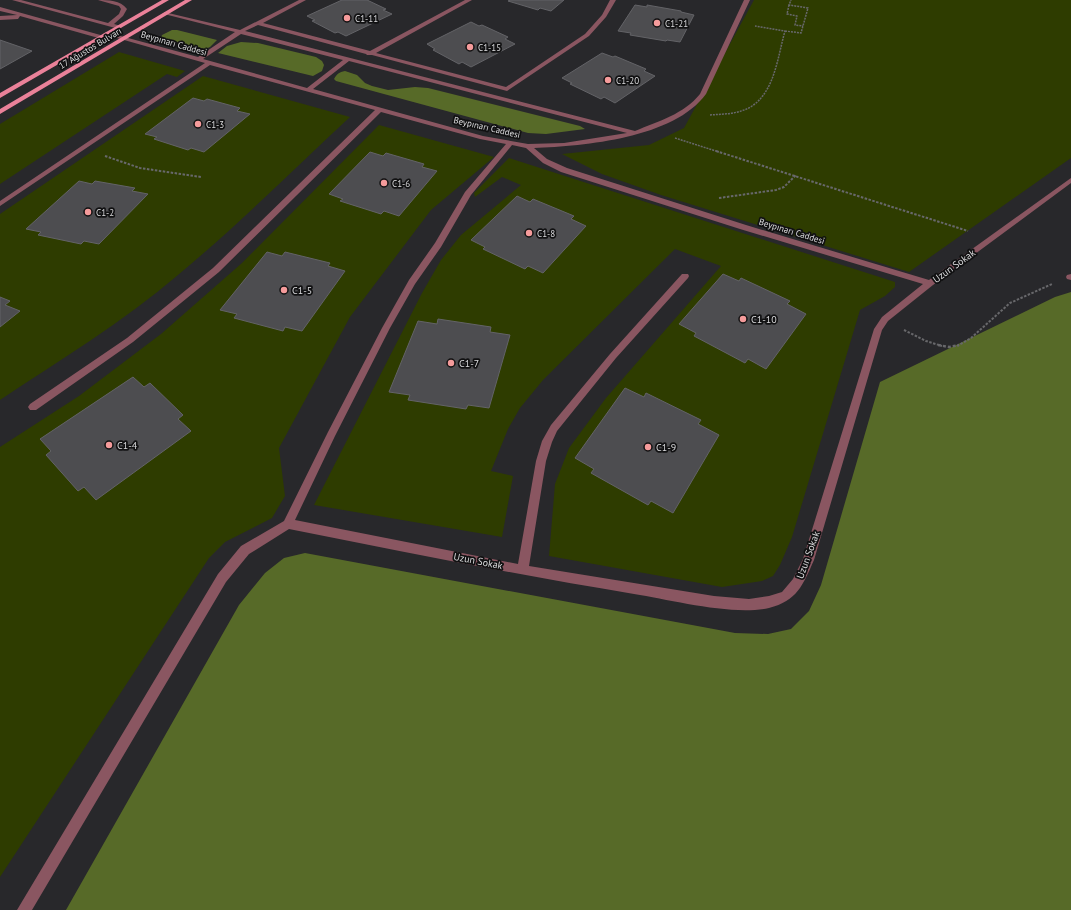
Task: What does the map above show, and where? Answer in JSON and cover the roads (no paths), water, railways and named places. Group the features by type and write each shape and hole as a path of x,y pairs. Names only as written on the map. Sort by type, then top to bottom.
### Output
{"main road":[{"name":"17 Ağustos Bulvarı","path":"0,96 166,0"},
{"name":"17 Ağustos Bulvarı","path":"0,112 189,0"}],"street":[{"path":"15,0 119,27"},
{"path":"101,0 121,5 124,9 122,15 109,24"},
{"path":"198,60 240,32 303,0"},
{"path":"358,62 373,52 469,0"},
{"path":"258,23 373,52 507,89 587,35 604,16 613,0"},
{"path":"528,146 564,145 635,133 675,117 690,108 703,94 747,0"},
{"name":"Beypınarı Caddesi","path":"0,9 104,36 122,39 482,138 528,146 545,161 564,170 930,283"},
{"path":"166,13 635,133"},
{"path":"0,18 28,16"},
{"path":"308,90 348,59"},
{"path":"0,204 209,63"},
{"path":"33,407 130,340 210,274 380,109"},
{"path":"24,910 222,578 245,550 288,524 334,428 386,328 412,282 438,245 468,194 510,144"},
{"name":"Uzun Sokak","path":"288,524 523,570 714,602 749,605 769,602 786,596 797,583 808,560 872,347 878,329 885,318 930,283 1071,180"},
{"path":"523,570 541,462 547,441 554,428 613,356 685,276"}],"place":[{"name":"C1-11","path":"347,18"},
{"name":"C1-21","path":"657,23"},
{"name":"C1-15","path":"470,47"},
{"name":"C1-20","path":"608,80"},
{"name":"C1-3","path":"198,124"},
{"name":"C1-6","path":"384,183"},
{"name":"C1-2","path":"88,212"},
{"name":"C1-8","path":"529,233"},
{"name":"C1-5","path":"284,290"},
{"name":"C1-10","path":"743,319"},
{"name":"C1-7","path":"451,363"},
{"name":"C1-4","path":"109,445"},
{"name":"C1-9","path":"648,447"}]}
